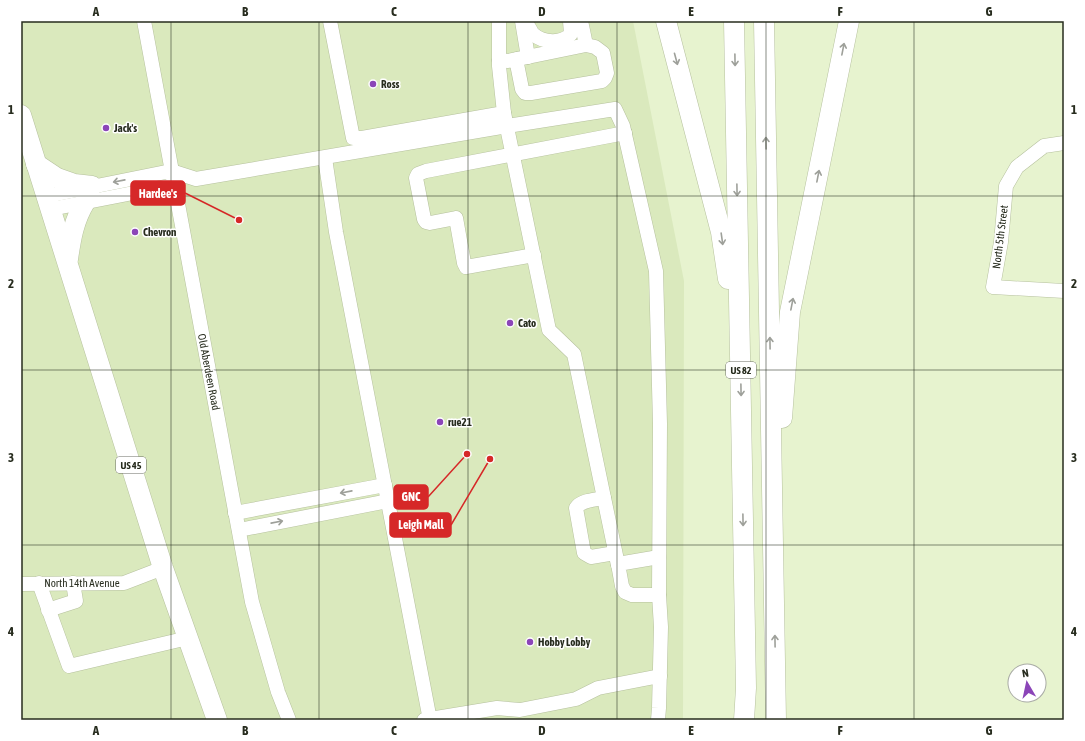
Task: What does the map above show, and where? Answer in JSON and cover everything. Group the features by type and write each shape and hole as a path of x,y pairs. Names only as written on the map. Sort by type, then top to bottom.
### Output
{"highway":[{"path":"666,21 721,232 741,368"},
{"name":"US 82","path":"734,21 746,688 744,720"},
{"name":"US 82","path":"764,21 773,510 775,720"},
{"path":"773,510 786,382 790,312 849,21"},
{"name":"US 45","path":"21,115 163,568 217,720"},
{"path":"36,164 57,178 74,184 88,194 78,214 72,232 68,263"}],"street":[{"name":"Old Aberdeen Road","path":"144,21 252,602 278,692 289,720"},
{"path":"330,21 353,138 506,119 615,109 623,126 656,271 660,424 659,595 661,627 658,720"},
{"path":"499,21 499,60 506,119 549,330 574,354 622,586 625,592 632,595 659,595"},
{"path":"526,23 533,33 540,39 555,41 568,38 571,34 570,21"},
{"path":"581,21 586,45"},
{"path":"499,60 508,61 522,58 586,45 595,47 604,53 607,73 605,78 602,81 525,93 522,89 522,58 526,23"},
{"path":"49,202 88,194 171,171 196,179 325,158 506,119"},
{"path":"534,255 466,267 456,218 430,223 426,222 424,219 416,178 418,174 426,171 513,154 625,134"},
{"name":"North 5th Street","path":"1064,143 1044,146 1017,167 1006,186 1001,242 993,287 1064,291"},
{"path":"325,158 337,236 388,500 428,720 497,708 520,710 576,699 598,688 660,676"},
{"path":"88,194 174,185"},
{"path":"235,513 385,485"},
{"path":"604,498 582,502 577,505 576,508 581,544 584,553 590,557 617,559"},
{"path":"239,530 388,500"},
{"path":"617,559 618,564 659,557"},
{"name":"North 14th Avenue","path":"21,584 124,583 163,568"},
{"path":"39,583 69,666 188,638"},
{"path":"48,610 76,600 73,583"}],"shaded area":[{"path":"21,21 633,21 684,281 683,720 21,720"}],"place":[{"name":"Ross","path":"373,84"},
{"name":"Jack's","path":"106,128"},
{"name":"Hardee's","path":"239,220"},
{"name":"Chevron","path":"135,232"},
{"name":"Cato","path":"510,323"},
{"name":"rue21","path":"440,422"},
{"name":"GNC","path":"467,454"},
{"name":"Leigh Mall","path":"490,459"},
{"name":"Hobby Lobby","path":"530,642"}]}
